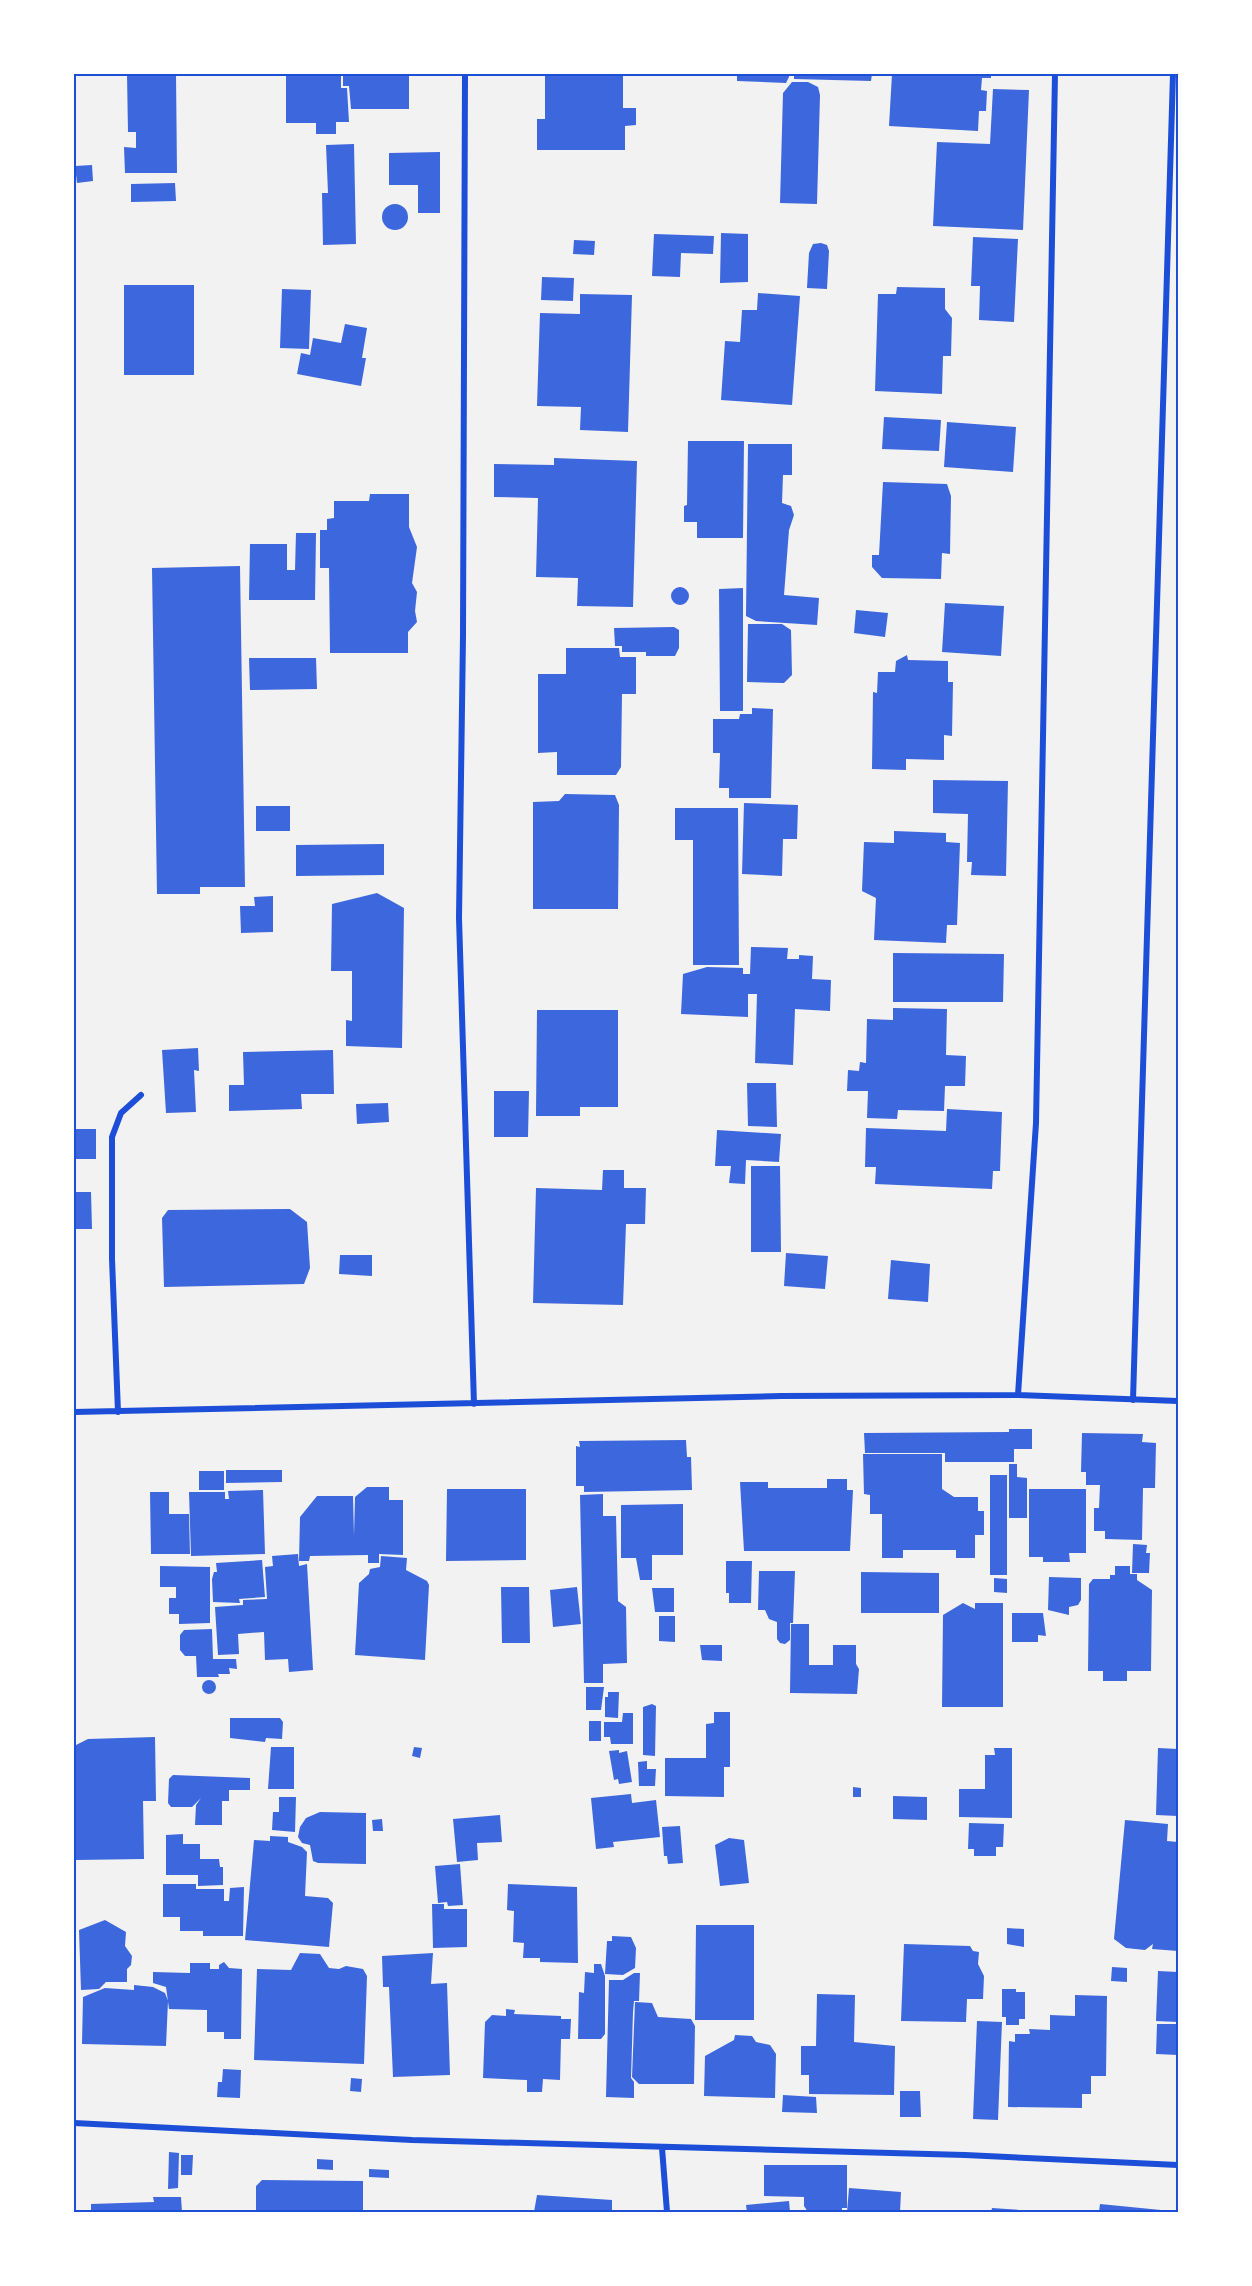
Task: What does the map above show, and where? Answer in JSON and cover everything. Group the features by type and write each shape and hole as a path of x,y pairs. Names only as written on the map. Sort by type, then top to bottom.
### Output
{"street":[{"path":"465,74 463,636 459,918 474,1404"},
{"path":"1018,1395 1036,1123 1054,74"},
{"path":"1133,1400 1173,74"},
{"path":"118,1412 112,1259 112,1137 121,1113 141,1095"},
{"path":"74,1412 781,1396 1018,1395 1179,1401"},
{"path":"74,2123 412,2140 965,2155 1179,2165"},
{"path":"662,2148 667,2212"}],"building":[{"path":"127,74 176,74 177,173 125,173 124,147 136,148 136,132 128,132"},
{"path":"286,74 341,74 341,88 347,88 349,122 336,122 336,134 316,134 316,123 286,123"},
{"path":"343,74 409,74 409,109 351,109 349,86 343,86"},
{"path":"545,74 623,74 623,108 636,108 636,125 625,126 625,150 537,150 537,119 545,119"},
{"path":"737,74 789,74 789,77 786,83 737,81"},
{"path":"794,74 872,74 871,81 794,79"},
{"path":"892,74 991,74 991,78 982,78 981,90 987,91 986,111 979,111 978,131 889,126"},
{"path":"792,82 808,82 818,87 820,95 817,204 780,203 783,93"},
{"path":"993,89 1029,90 1023,230 933,226 937,142 990,144"},
{"path":"354,144 356,244 323,245 322,193 328,193 326,145"},
{"path":"440,152 440,213 418,213 418,185 389,185 389,153"},
{"path":"92,165 93,181 77,183 75,166"},
{"path":"175,183 176,201 131,202 131,184"},
{"path":"395,204 404,208 408,217 404,226 395,230 386,226 382,217 386,208"},
{"path":"721,233 748,234 748,282 720,283"},
{"path":"654,234 714,236 713,254 681,253 680,277 652,276"},
{"path":"973,237 1018,239 1014,322 979,320 980,286 971,286"},
{"path":"574,240 595,241 594,255 573,254"},
{"path":"813,244 827,245 829,251 827,289 807,288 809,253"},
{"path":"542,277 574,278 573,301 541,300"},
{"path":"124,285 194,285 194,375 124,375"},
{"path":"897,287 945,288 945,309 952,318 951,356 943,356 942,394 875,391 878,294 896,294"},
{"path":"282,289 311,290 309,349 280,348"},
{"path":"758,293 800,296 792,405 721,400 725,341 740,342 742,310 757,310"},
{"path":"580,294 632,295 628,432 580,430 581,407 537,406 540,313 580,314"},
{"path":"345,324 367,328 362,358 366,358 361,386 297,374 301,353 310,355 313,338 341,343"},
{"path":"884,417 941,420 939,451 882,449"},
{"path":"947,422 1016,427 1013,472 944,467"},
{"path":"688,441 744,441 743,538 697,538 697,522 684,522 684,506 687,505"},
{"path":"748,444 792,444 792,475 783,475 782,503 791,506 794,515 789,530 784,595 819,598 817,625 756,621 746,616"},
{"path":"554,458 637,461 633,607 577,606 578,578 536,577 538,498 494,497 494,464 554,465"},
{"path":"883,482 947,484 951,496 950,554 942,553 941,579 882,578 872,567 872,555 879,555"},
{"path":"370,494 409,494 409,527 417,547 412,583 417,592 415,611 417,622 408,632 408,653 330,653 329,568 320,568 320,530 327,530 327,519 334,518 334,501 369,501"},
{"path":"296,533 316,533 315,600 249,600 250,544 287,544 287,570 295,570"},
{"path":"240,566 245,887 200,887 200,894 157,894 152,568"},
{"path":"680,587 686,590 689,596 686,602 680,605 674,602 671,596 674,590"},
{"path":"743,588 743,711 720,711 719,589"},
{"path":"945,603 1004,606 1001,656 942,652"},
{"path":"856,610 888,613 885,637 854,633"},
{"path":"748,624 782,624 791,630 792,675 784,683 747,682"},
{"path":"674,627 679,630 679,648 675,656 646,656 646,652 622,652 622,646 615,646 614,628"},
{"path":"566,648 619,648 620,657 636,657 636,694 622,694 621,767 616,775 557,775 557,752 538,753 538,674 566,674"},
{"path":"907,655 908,660 948,661 948,682 953,682 952,736 944,735 944,760 906,759 906,770 872,769 873,692 877,693 878,672 895,672 896,661"},
{"path":"249,658 316,658 317,689 250,690"},
{"path":"752,708 773,709 771,798 729,798 729,788 719,788 720,753 713,753 713,719 739,719 740,714 752,714"},
{"path":"933,780 1008,781 1006,876 971,875 972,862 967,862 968,814 933,813"},
{"path":"565,794 615,795 619,805 618,909 533,909 533,802 559,801"},
{"path":"744,803 798,805 797,839 783,839 782,876 742,874"},
{"path":"256,806 290,806 290,831 256,831"},
{"path":"675,808 738,808 739,965 693,965 693,840 675,840"},
{"path":"894,831 946,833 946,842 960,843 957,925 947,925 946,943 874,940 876,898 862,891 864,842 894,843"},
{"path":"384,844 384,875 296,876 296,845"},
{"path":"377,893 404,908 402,1048 346,1046 346,1020 352,1021 352,971 331,971 332,904"},
{"path":"273,896 273,932 241,933 240,906 255,906 254,897"},
{"path":"751,947 788,948 787,959 799,959 799,955 813,956 812,979 831,980 830,1011 795,1009 793,1065 755,1063 757,994 748,994 748,1017 681,1014 683,974 707,967 743,968 743,974 750,974"},
{"path":"893,953 1004,954 1003,1002 893,1002"},
{"path":"893,1008 947,1009 946,1055 966,1056 965,1086 945,1086 944,1111 898,1110 897,1119 867,1118 868,1091 847,1091 848,1070 859,1071 860,1062 866,1063 867,1019 893,1020"},
{"path":"537,1010 618,1010 618,1107 580,1107 580,1116 536,1116"},
{"path":"198,1048 199,1071 194,1070 196,1112 166,1113 162,1050"},
{"path":"333,1050 334,1094 301,1094 302,1109 229,1111 229,1085 244,1085 243,1052"},
{"path":"747,1083 776,1083 777,1127 748,1126"},
{"path":"494,1091 529,1091 528,1137 494,1137"},
{"path":"388,1103 389,1122 357,1124 356,1104"},
{"path":"947,1109 1002,1112 1000,1171 993,1171 992,1189 875,1184 876,1167 865,1167 866,1128 946,1131"},
{"path":"74,1129 96,1129 96,1159 74,1159"},
{"path":"717,1130 781,1134 779,1162 746,1160 745,1184 729,1183 731,1166 715,1166"},
{"path":"751,1166 780,1166 781,1252 751,1252"},
{"path":"603,1170 624,1170 624,1188 646,1188 645,1224 626,1224 623,1305 533,1303 536,1188 602,1190"},
{"path":"74,1192 91,1192 92,1229 75,1229"},
{"path":"290,1209 307,1222 310,1268 304,1284 164,1287 162,1218 168,1210"},
{"path":"786,1253 828,1256 825,1289 784,1286"},
{"path":"340,1255 372,1255 372,1276 339,1274"},
{"path":"891,1260 930,1264 928,1302 888,1299"},
{"path":"1009,1429 1032,1429 1032,1449 1014,1449 1014,1462 945,1462 945,1453 865,1453 864,1433 1009,1432"},
{"path":"1082,1433 1143,1434 1142,1442 1156,1443 1155,1488 1143,1488 1142,1540 1105,1539 1105,1531 1094,1531 1094,1508 1099,1508 1100,1485 1086,1485 1086,1472 1081,1472"},
{"path":"686,1440 687,1457 691,1457 692,1490 584,1492 584,1486 576,1486 576,1446 580,1447 579,1441"},
{"path":"863,1454 942,1454 942,1489 954,1497 978,1497 978,1511 984,1511 984,1535 975,1535 975,1558 956,1558 956,1550 903,1550 903,1558 882,1558 882,1514 870,1514 870,1495 864,1494"},
{"path":"1009,1464 1017,1464 1017,1477 1027,1478 1027,1518 1009,1518"},
{"path":"226,1470 282,1470 282,1482 226,1483"},
{"path":"199,1471 224,1471 224,1490 199,1490"},
{"path":"990,1475 1007,1475 1007,1575 990,1575"},
{"path":"827,1479 847,1479 847,1490 853,1490 850,1551 744,1551 740,1482 768,1482 768,1488 827,1488"},
{"path":"367,1487 389,1487 389,1500 403,1500 403,1555 379,1554 379,1563 368,1563 368,1555 310,1556 309,1561 299,1561 300,1517 317,1496 353,1496 354,1536 355,1497"},
{"path":"447,1489 526,1489 526,1560 446,1561"},
{"path":"1029,1489 1086,1489 1086,1553 1069,1553 1070,1562 1043,1562 1043,1557 1029,1557"},
{"path":"263,1490 265,1554 191,1556 189,1492 225,1492 225,1499 229,1499 228,1491"},
{"path":"150,1492 169,1492 169,1514 189,1514 190,1554 151,1554"},
{"path":"603,1494 603,1516 616,1516 618,1601 626,1607 627,1663 603,1664 603,1683 584,1683 580,1495"},
{"path":"683,1504 683,1555 652,1555 652,1580 640,1580 636,1558 621,1558 621,1505"},
{"path":"1133,1544 1147,1545 1146,1553 1150,1553 1149,1573 1132,1573"},
{"path":"298,1554 299,1566 307,1564 313,1670 289,1672 288,1659 265,1660 264,1632 238,1634 239,1654 218,1655 215,1607 243,1605 243,1600 267,1599 265,1567 273,1566 272,1556"},
{"path":"381,1556 407,1558 406,1570 427,1581 429,1585 425,1660 355,1655 359,1583 369,1574 370,1569 380,1567"},
{"path":"262,1560 265,1597 239,1599 240,1603 213,1602 212,1579 214,1572 217,1572 216,1563"},
{"path":"726,1561 752,1561 751,1603 729,1603 729,1593 726,1593"},
{"path":"160,1566 210,1567 210,1623 179,1624 179,1614 169,1614 169,1598 176,1598 176,1587 160,1587"},
{"path":"1115,1566 1130,1566 1130,1574 1137,1574 1137,1580 1152,1590 1151,1671 1127,1671 1127,1681 1103,1681 1103,1671 1088,1671 1089,1584 1093,1579 1110,1579 1110,1575 1115,1575"},
{"path":"759,1571 795,1571 793,1623 790,1623 790,1640 785,1644 780,1643 777,1639 777,1622 769,1619 765,1610 758,1610"},
{"path":"861,1572 939,1573 939,1613 861,1613"},
{"path":"1049,1577 1081,1578 1081,1600 1078,1605 1069,1607 1069,1615 1048,1610"},
{"path":"994,1578 1007,1579 1007,1593 994,1592"},
{"path":"501,1587 529,1587 530,1643 502,1643"},
{"path":"577,1587 581,1624 553,1627 550,1590"},
{"path":"652,1588 674,1588 674,1612 655,1612"},
{"path":"963,1603 975,1609 975,1603 1003,1603 1003,1707 942,1707 943,1615"},
{"path":"1012,1613 1043,1613 1046,1636 1038,1635 1038,1642 1012,1642"},
{"path":"659,1616 675,1616 675,1642 659,1641"},
{"path":"791,1624 809,1624 809,1665 833,1665 833,1645 856,1645 856,1664 859,1669 857,1694 790,1693"},
{"path":"212,1629 213,1659 236,1659 237,1669 229,1668 230,1674 218,1674 219,1677 197,1677 196,1656 185,1656 180,1650 180,1635 184,1630"},
{"path":"700,1645 722,1645 722,1661 702,1660"},
{"path":"206,1680 212,1680 216,1687 212,1694 206,1694 202,1690 202,1684"},
{"path":"586,1687 604,1687 601,1710 586,1710"},
{"path":"608,1692 619,1692 618,1718 605,1717 605,1697 608,1697"},
{"path":"652,1704 656,1706 655,1756 643,1755 643,1707"},
{"path":"714,1712 730,1712 730,1767 724,1767 724,1797 665,1796 665,1758 706,1758 706,1724 714,1723"},
{"path":"623,1713 633,1713 633,1744 611,1744 610,1737 604,1737 604,1722 622,1722"},
{"path":"230,1718 280,1718 283,1722 282,1739 266,1738 265,1742 230,1738"},
{"path":"589,1721 601,1721 601,1741 589,1741"},
{"path":"155,1737 156,1801 143,1801 144,1859 76,1860 74,1746 88,1739"},
{"path":"271,1747 294,1747 294,1789 268,1789"},
{"path":"414,1747 422,1748 420,1758 412,1756"},
{"path":"994,1748 1012,1748 1012,1818 959,1817 959,1789 985,1789 985,1755 995,1755"},
{"path":"1158,1748 1178,1749 1178,1816 1156,1815"},
{"path":"619,1750 619,1753 627,1751 632,1782 619,1784 618,1779 614,1780 609,1751"},
{"path":"647,1761 647,1769 656,1769 655,1786 639,1786 638,1762"},
{"path":"173,1775 250,1778 250,1790 229,1790 229,1801 222,1801 222,1825 195,1825 196,1805 201,1798 192,1807 171,1807 168,1803 169,1779"},
{"path":"853,1787 861,1788 861,1797 853,1797"},
{"path":"631,1794 632,1803 656,1800 660,1837 613,1842 614,1847 596,1849 591,1798"},
{"path":"893,1796 927,1797 927,1820 893,1819"},
{"path":"279,1797 296,1797 295,1832 272,1830 273,1812 279,1812"},
{"path":"320,1812 366,1813 366,1864 313,1861 310,1845 302,1843 298,1837 300,1827 306,1818"},
{"path":"500,1815 502,1842 477,1843 478,1860 457,1862 453,1819"},
{"path":"382,1819 383,1831 373,1831 372,1820"},
{"path":"1125,1820 1168,1824 1167,1841 1178,1842 1178,1951 1152,1949 1153,1944 1145,1950 1126,1948 1114,1939"},
{"path":"969,1823 1004,1824 1003,1847 996,1847 996,1856 974,1856 974,1849 968,1849"},
{"path":"680,1826 683,1863 668,1864 667,1856 664,1856 662,1827"},
{"path":"183,1834 183,1844 200,1844 200,1859 219,1859 220,1867 223,1867 223,1885 198,1886 198,1875 166,1875 166,1835"},
{"path":"270,1836 288,1837 288,1842 302,1847 307,1852 305,1896 328,1898 333,1903 329,1947 245,1940 254,1840 270,1841"},
{"path":"729,1838 744,1840 749,1883 720,1886 715,1845"},
{"path":"460,1864 463,1905 448,1906 447,1902 438,1903 435,1866"},
{"path":"163,1884 196,1884 196,1889 224,1889 224,1901 229,1901 230,1888 244,1887 243,1936 203,1936 203,1931 180,1931 180,1917 163,1917"},
{"path":"508,1884 577,1887 578,1963 540,1962 540,1958 523,1958 524,1943 513,1942 514,1911 507,1910"},
{"path":"432,1904 444,1904 444,1909 467,1909 467,1947 433,1948"},
{"path":"105,1920 126,1932 125,1946 132,1956 131,1965 127,1969 127,1982 106,1982 99,1989 81,1990 79,1930"},
{"path":"696,1925 754,1925 754,2020 695,2020"},
{"path":"1007,1928 1024,1929 1024,1947 1007,1944"},
{"path":"612,1936 631,1937 636,1948 635,1968 623,1975 605,1974 607,1941 612,1941"},
{"path":"904,1944 970,1946 973,1951 979,1952 978,1964 984,1976 983,1999 967,1999 966,2022 901,2021"},
{"path":"300,1953 320,1954 329,1968 339,1969 346,1966 363,1969 367,1976 364,2064 254,2060 257,1969 291,1970"},
{"path":"433,1953 431,1984 447,1983 450,2075 393,2077 389,1987 383,1987 382,1956"},
{"path":"224,1962 229,1968 242,1969 241,2039 224,2039 224,2032 207,2032 207,2010 169,2009 166,1987 153,1983 153,1972 190,1973 190,1963 210,1963 210,1969 219,1969 219,1965"},
{"path":"594,1964 601,1964 605,1976 605,2034 601,2039 578,2039 579,1992 584,1993 585,1972 594,1973"},
{"path":"1112,1967 1127,1968 1127,1982 1111,1981"},
{"path":"1158,1971 1178,1972 1178,2022 1156,2021"},
{"path":"634,1973 640,1973 639,2001 634,2001 633,2012 631,2078 634,2082 634,2098 606,2097 609,1980 623,1980"},
{"path":"134,1985 153,1987 165,1993 168,2001 166,2046 82,2044 83,1997 105,1988 134,1990"},
{"path":"1002,1989 1016,1989 1016,1992 1025,1992 1025,2019 1019,2019 1019,2025 1006,2025 1006,2017 1002,2017"},
{"path":"817,1994 855,1995 854,2042 895,2046 894,2095 809,2094 809,2075 801,2075 801,2046 816,2046"},
{"path":"1075,1995 1107,1996 1106,2076 1091,2076 1091,2094 1082,2094 1082,2108 1008,2107 1009,2041 1015,2042 1015,2034 1030,2034 1029,2029 1050,2030 1050,2015 1075,2016"},
{"path":"635,2002 652,2003 658,2017 691,2019 695,2026 694,2084 639,2084 632,2077"},
{"path":"506,2009 515,2010 514,2014 561,2016 561,2019 571,2019 570,2039 561,2039 560,2080 543,2079 542,2092 527,2092 527,2080 483,2078 485,2022 492,2015 506,2016"},
{"path":"977,2021 1002,2022 998,2120 973,2119"},
{"path":"1157,2024 1178,2024 1178,2055 1156,2054"},
{"path":"735,2035 752,2036 756,2042 770,2045 776,2054 775,2098 704,2096 705,2056 734,2040"},
{"path":"223,2069 241,2070 240,2098 217,2097 218,2082 222,2082"},
{"path":"351,2078 362,2079 361,2092 350,2091"},
{"path":"900,2091 920,2091 921,2117 900,2117"},
{"path":"783,2095 816,2097 817,2113 782,2112"},
{"path":"169,2152 179,2153 178,2188 168,2189"},
{"path":"181,2155 193,2155 192,2175 181,2175"},
{"path":"317,2159 333,2160 333,2170 317,2169"},
{"path":"764,2165 847,2165 847,2208 842,2208 842,2212 808,2212 804,2206 804,2197 764,2196"},
{"path":"369,2169 389,2170 389,2178 369,2177"},
{"path":"262,2180 363,2181 363,2212 256,2212 256,2186"},
{"path":"849,2188 901,2192 900,2212 847,2212"},
{"path":"537,2195 612,2200 612,2212 534,2212"},
{"path":"153,2197 181,2197 182,2212 91,2212 91,2204 154,2202"},
{"path":"789,2201 790,2212 747,2212 746,2205"},
{"path":"1100,2204 1171,2211 1171,2212 1099,2212"},
{"path":"992,2208 1036,2211 1036,2212 991,2212"}]}
